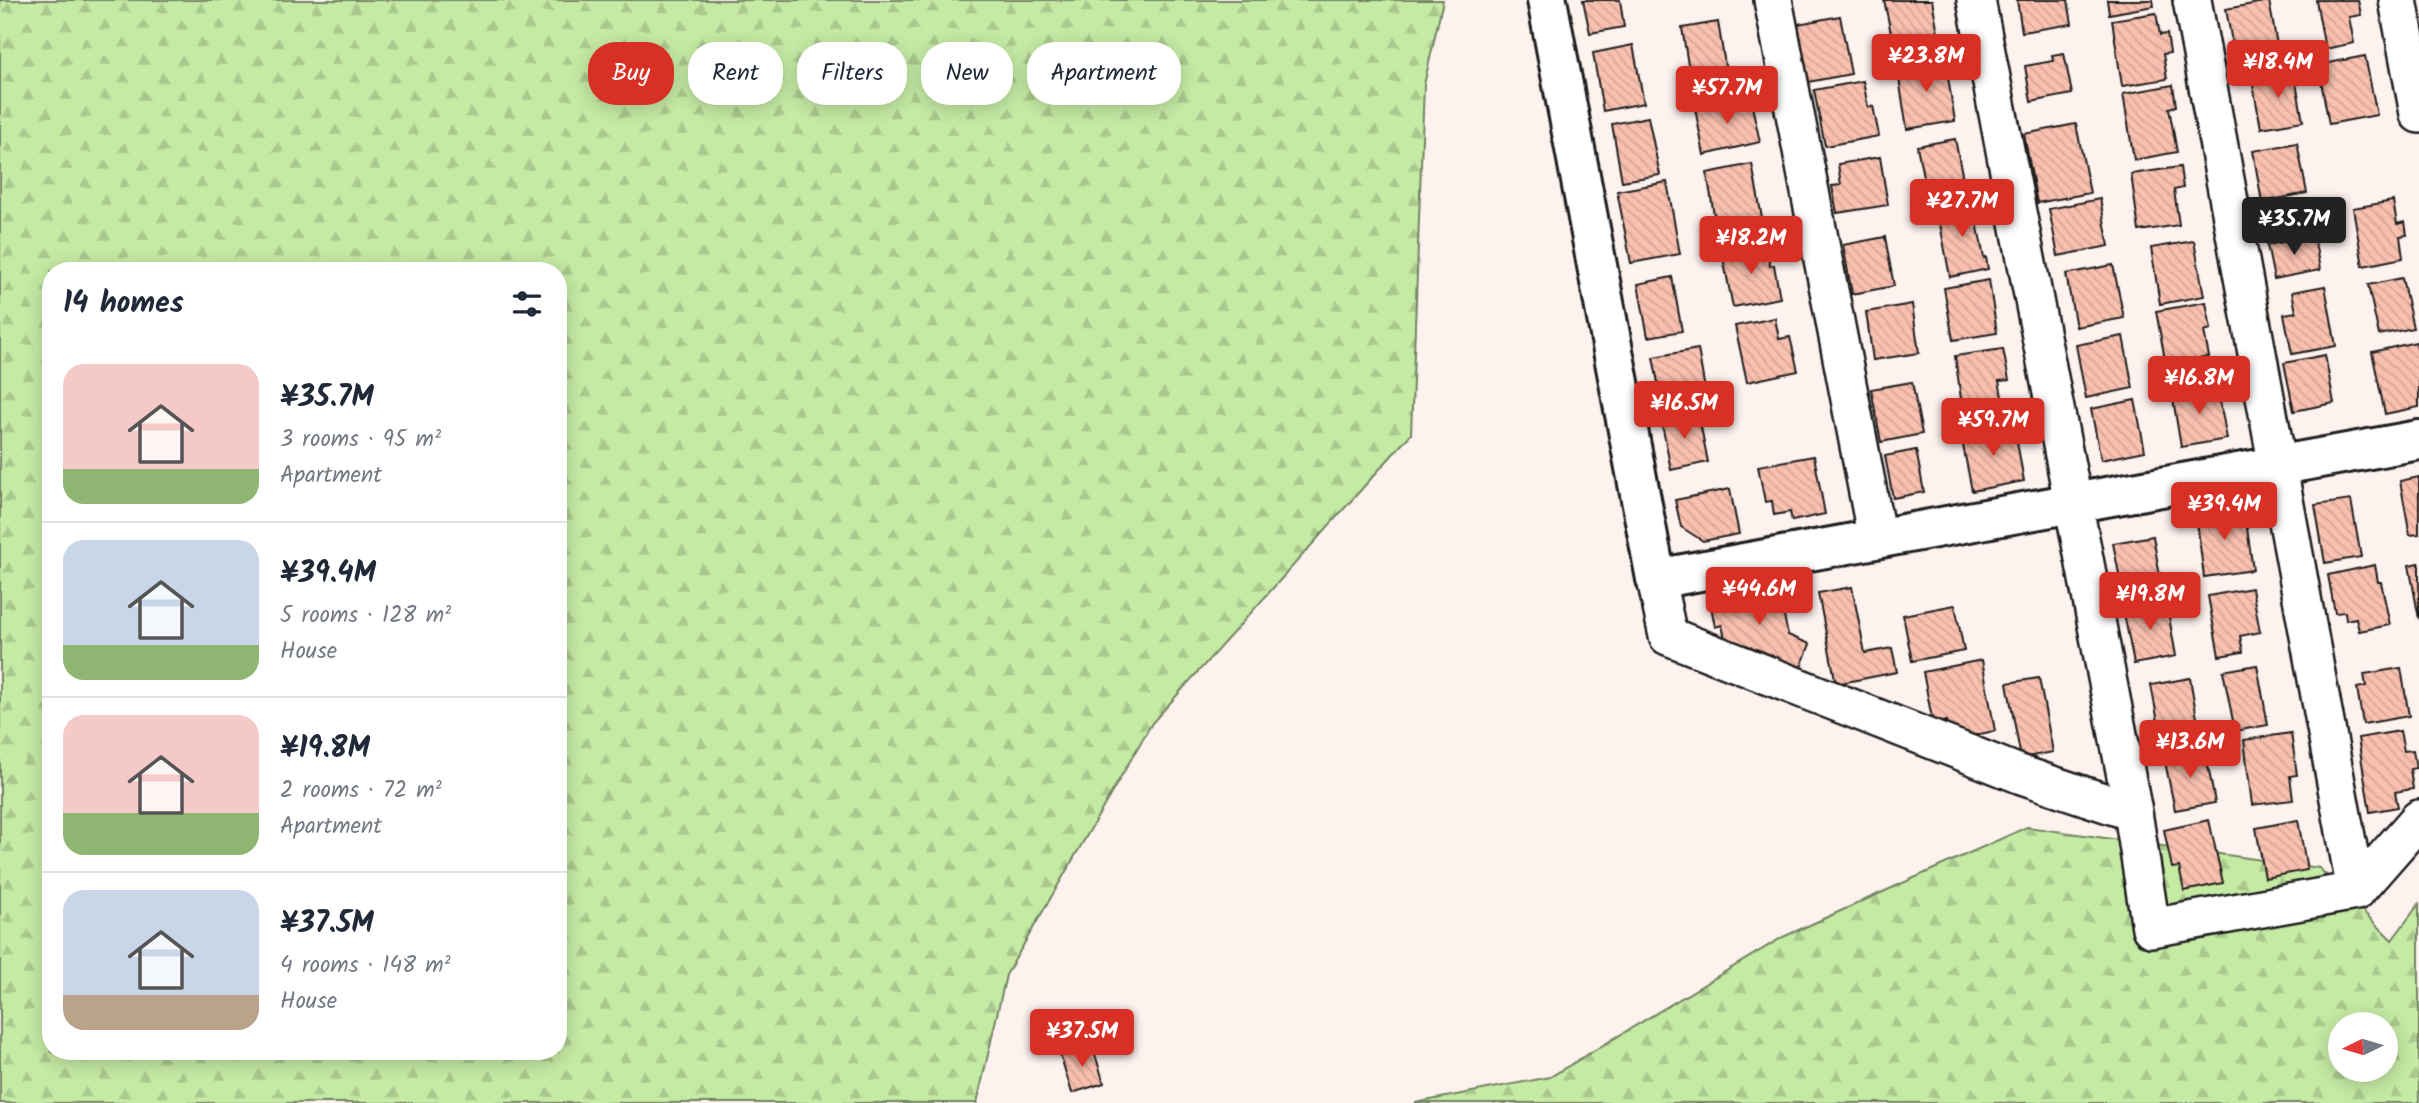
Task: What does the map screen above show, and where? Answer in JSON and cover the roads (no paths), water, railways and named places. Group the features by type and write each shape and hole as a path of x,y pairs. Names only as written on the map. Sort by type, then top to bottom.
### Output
{"street":[{"path":"1547,0 1668,636 2022,775 2133,812"},
{"path":"1773,0 1877,539"},
{"path":"1976,0 2133,812 2151,928 2356,891 2419,819"},
{"path":"2192,0 2356,891"},
{"path":"2398,0 2419,114"},
{"path":"1656,579 2419,440"}]}
